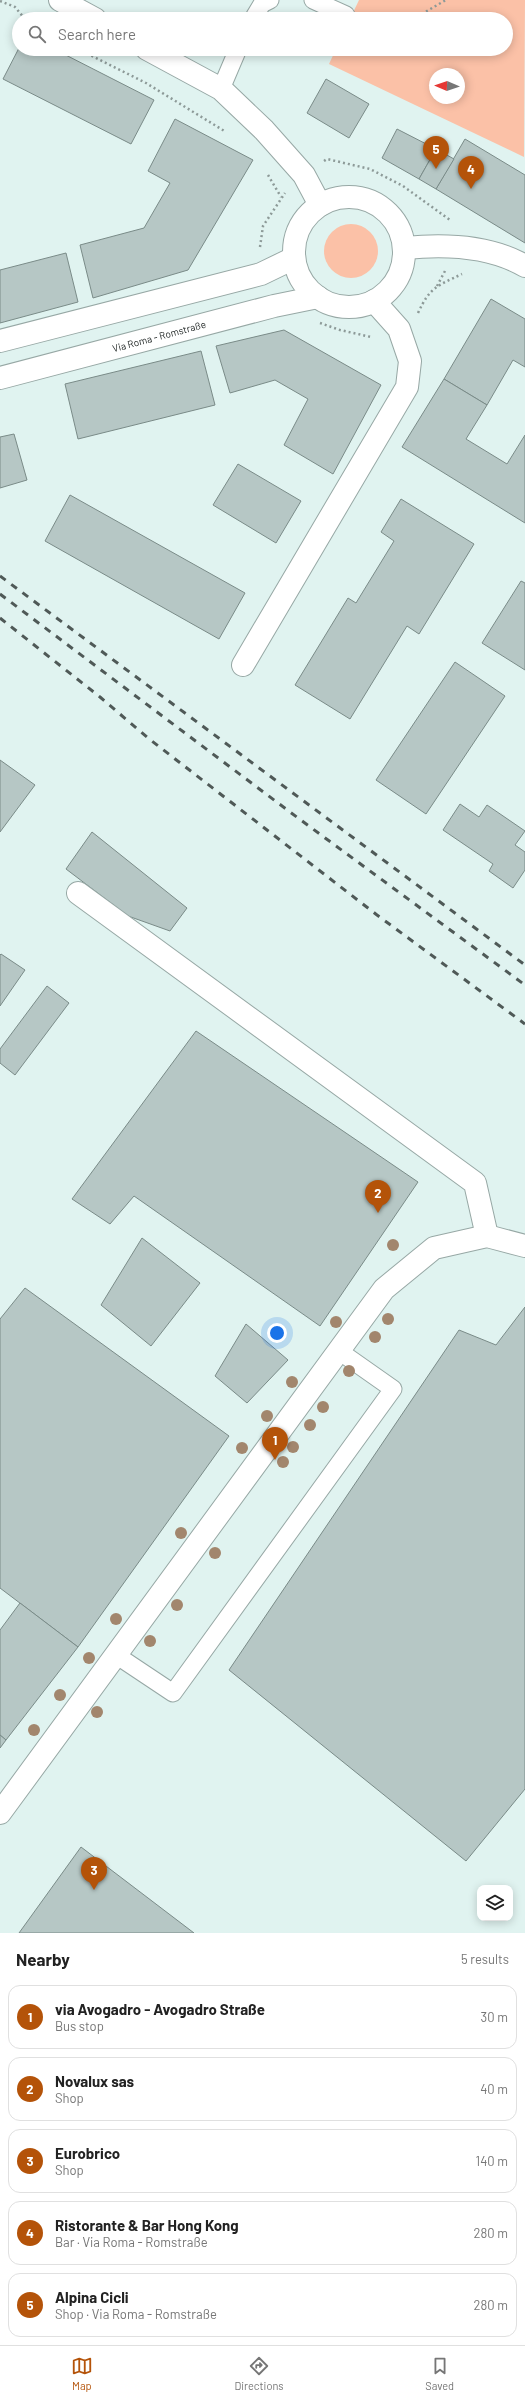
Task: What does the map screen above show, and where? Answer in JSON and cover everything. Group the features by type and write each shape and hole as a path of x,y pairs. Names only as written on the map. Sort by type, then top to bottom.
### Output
{"street":[{"path":"60,0 82,12"},
{"path":"160,56 221,90 264,130 304,175 320,205"},
{"path":"347,196 374,202 396,221 405,248 402,270 391,288 374,301 355,307 336,305 318,297 302,280 294,258 295,243 300,228 308,215 320,205 347,196"},
{"path":"405,248 428,245 484,249 525,266"},
{"path":"0,340 261,274 294,258"},
{"name":"Via Roma - Romstraße","path":"0,378 274,306 318,297"},
{"path":"243,665 408,387 410,361 399,329 374,301"},
{"path":"78,893 475,1183 487,1236"},
{"path":"0,1812 384,1289 434,1248 487,1236 525,1246"}],"lane":[{"path":"257,12 262,4 270,0"},
{"path":"313,0 339,12"},
{"path":"221,90 235,56"},
{"path":"116,1655 173,1693 393,1389 339,1351"}],"path":[{"path":"425,12 446,0"},
{"path":"0,1 15,7 19,12"},
{"path":"92,56 146,83 221,127 232,137"},
{"path":"327,159 370,169 403,186 426,202"},
{"path":"260,252 259,241 263,226 281,197 267,173"},
{"path":"437,286 463,274 470,274"},
{"path":"314,321 340,330 361,333"}],"shaded area":[{"path":"359,0 525,0 524,157 329,64 333,56 513,56 513,12 353,12"},
{"path":"351,224 361,226 370,232 376,241 378,251 376,261 370,270 361,276 351,278 341,276 332,270 326,261 324,251 326,241 332,232 341,226"}],"building":[{"path":"15,56 68,56 154,100 131,144 3,79"},
{"path":"326,79 369,104 349,138 307,113"},
{"path":"175,119 253,160 188,270 93,298 80,245 144,228 170,183 148,171"},
{"path":"397,129 436,149 419,179 382,158"},
{"path":"465,139 525,175 525,243 436,189"},
{"path":"436,149 454,159 436,189 419,179"},
{"path":"66,253 78,302 0,323 0,270"},
{"path":"491,299 525,319 525,367 513,360 487,405 444,379"},
{"path":"284,330 381,385 333,474 284,445 308,399 275,380 230,393 216,346"},
{"path":"201,351 215,405 78,439 65,384"},
{"path":"444,379 487,405 466,439 507,464 525,435 525,523 402,447"},
{"path":"14,434 27,480 0,488 0,437"},
{"path":"238,464 301,501 276,543 213,505"},
{"path":"70,495 245,593 219,639 45,541"},
{"path":"401,499 474,544 419,634 407,626 350,719 295,685 348,598 356,603 394,541 381,532"},
{"path":"521,581 525,583 525,670 482,643"},
{"path":"455,662 505,696 426,814 376,780"},
{"path":"0,760 35,785 0,832"},
{"path":"460,804 479,817 487,805 525,831 515,845 525,852 525,870 513,888 489,871 493,864 443,830"},
{"path":"92,832 187,908 170,931 128,916 66,869"},
{"path":"1,954 25,970 0,1006 0,955"},
{"path":"47,986 69,1003 15,1075 0,1063 0,1049"},
{"path":"196,1031 418,1182 320,1326 134,1196 110,1224 72,1199"},
{"path":"142,1238 200,1283 151,1346 101,1305"},
{"path":"25,1288 229,1436 78,1647 0,1588 0,1319"},
{"path":"525,1307 525,1789 466,1861 229,1670 459,1330 496,1345"},
{"path":"246,1324 288,1360 247,1403 215,1376"},
{"path":"20,1603 78,1647 6,1740 0,1735 0,1630"},
{"path":"0,1735 6,1740 0,1748"},
{"path":"81,1847 194,1933 19,1933"}],"railway":[{"path":"0,576 525,965"},
{"path":"0,594 298,818 525,985"},
{"path":"0,618 100,697 148,738 377,915 525,1024"}],"place":[{"name":"Alpina Cicli","path":"436,169"},
{"name":"Ristorante & Bar Hong Kong","path":"471,189"},
{"name":"Novalux sas","path":"378,1213"},
{"name":"via Avogadro - Avogadro Straße","path":"275,1460"},
{"name":"Eurobrico","path":"94,1890"}]}
